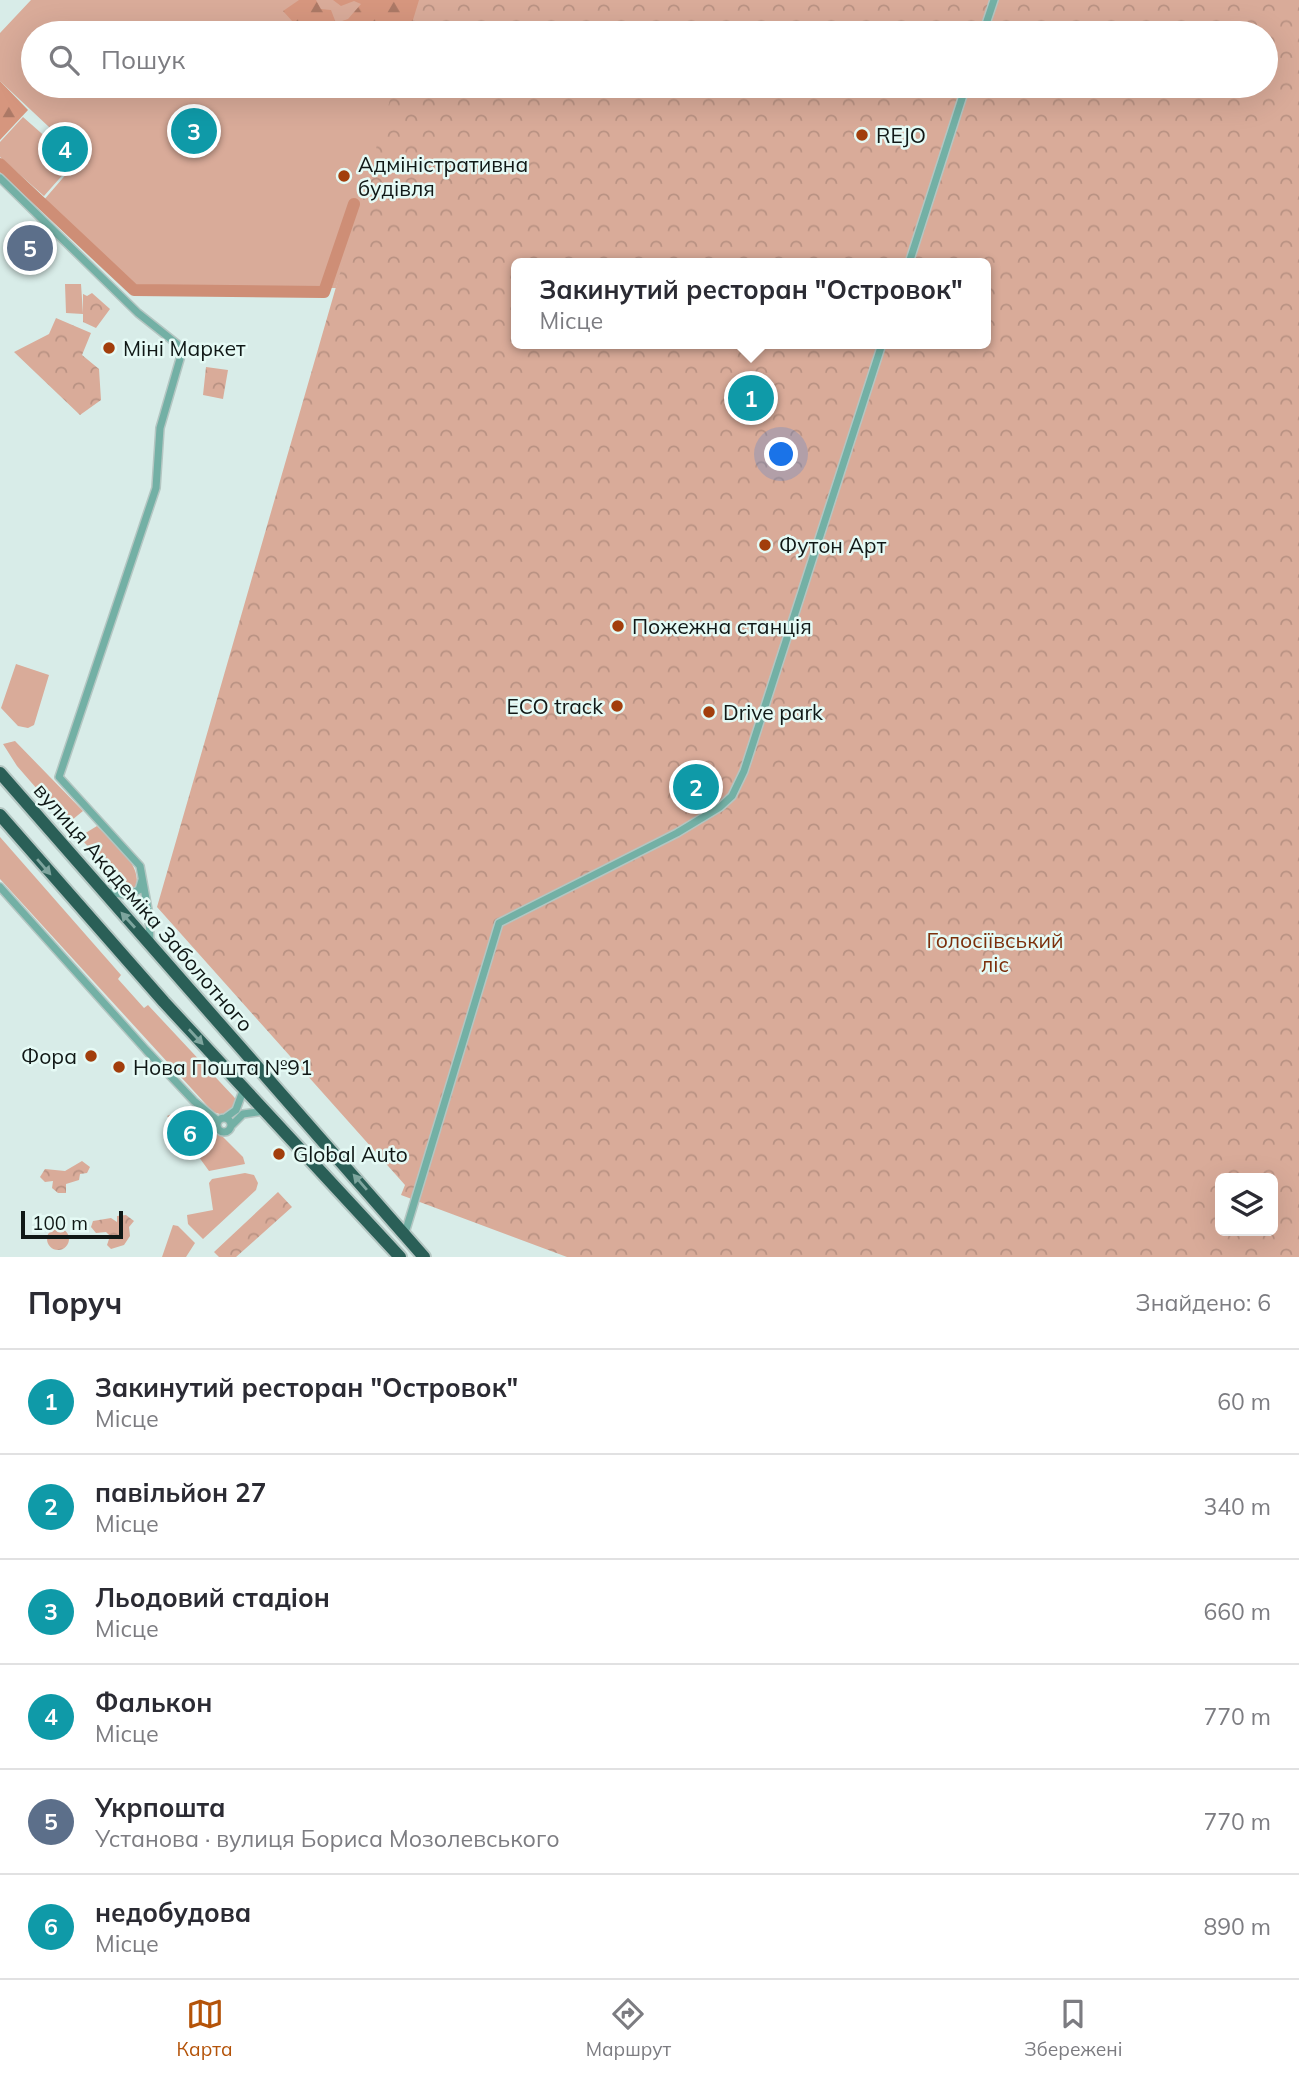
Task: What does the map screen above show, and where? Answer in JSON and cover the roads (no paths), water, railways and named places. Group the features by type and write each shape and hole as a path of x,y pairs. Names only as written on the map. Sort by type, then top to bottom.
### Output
{"highway":[{"name":"вулиця Академіка Заболотного","path":"0,773 424,1257"},
{"path":"0,815 113,945 400,1257"}],"street":[{"path":"987,21 994,0"},
{"path":"911,258 963,98"},
{"path":"0,178 182,352 160,428 156,488 59,777 137,861 143,875 150,944"},
{"path":"405,1233 499,923 677,833 720,807 732,796 744,771 880,349"},
{"path":"102,891 127,895 135,892 143,875"},
{"path":"0,887 194,1101 232,1125"},
{"path":"244,1088 236,1110 221,1119 218,1128 224,1132 243,1114 265,1111"}],"waterway":[{"path":"0,164 134,290 324,292 354,204"}],"place":[{"name":"Льодовий стадіон","path":"194,131"},
{"name":"REJO","path":"862,135"},
{"name":"Фалькон","path":"65,149"},
{"name":"Адміністративна будівля","path":"344,176"},
{"name":"Укрпошта","path":"30,248"},
{"name":"Міні Маркет","path":"109,348"},
{"name":"Закинутий ресторан \"Островок\"","path":"751,398"},
{"name":"Футон Арт","path":"765,545"},
{"name":"Пожежна станція","path":"618,626"},
{"name":"ECO track","path":"617,706"},
{"name":"Drive park","path":"709,712"},
{"name":"павільйон 27","path":"696,787"},
{"name":"Фора","path":"91,1056"},
{"name":"Нова Пошта №91","path":"119,1067"},
{"name":"недобудова","path":"190,1133"},
{"name":"Global Auto","path":"279,1154"}],"park label":[{"name":"Голосіївський ліс","path":"995,952"}]}
